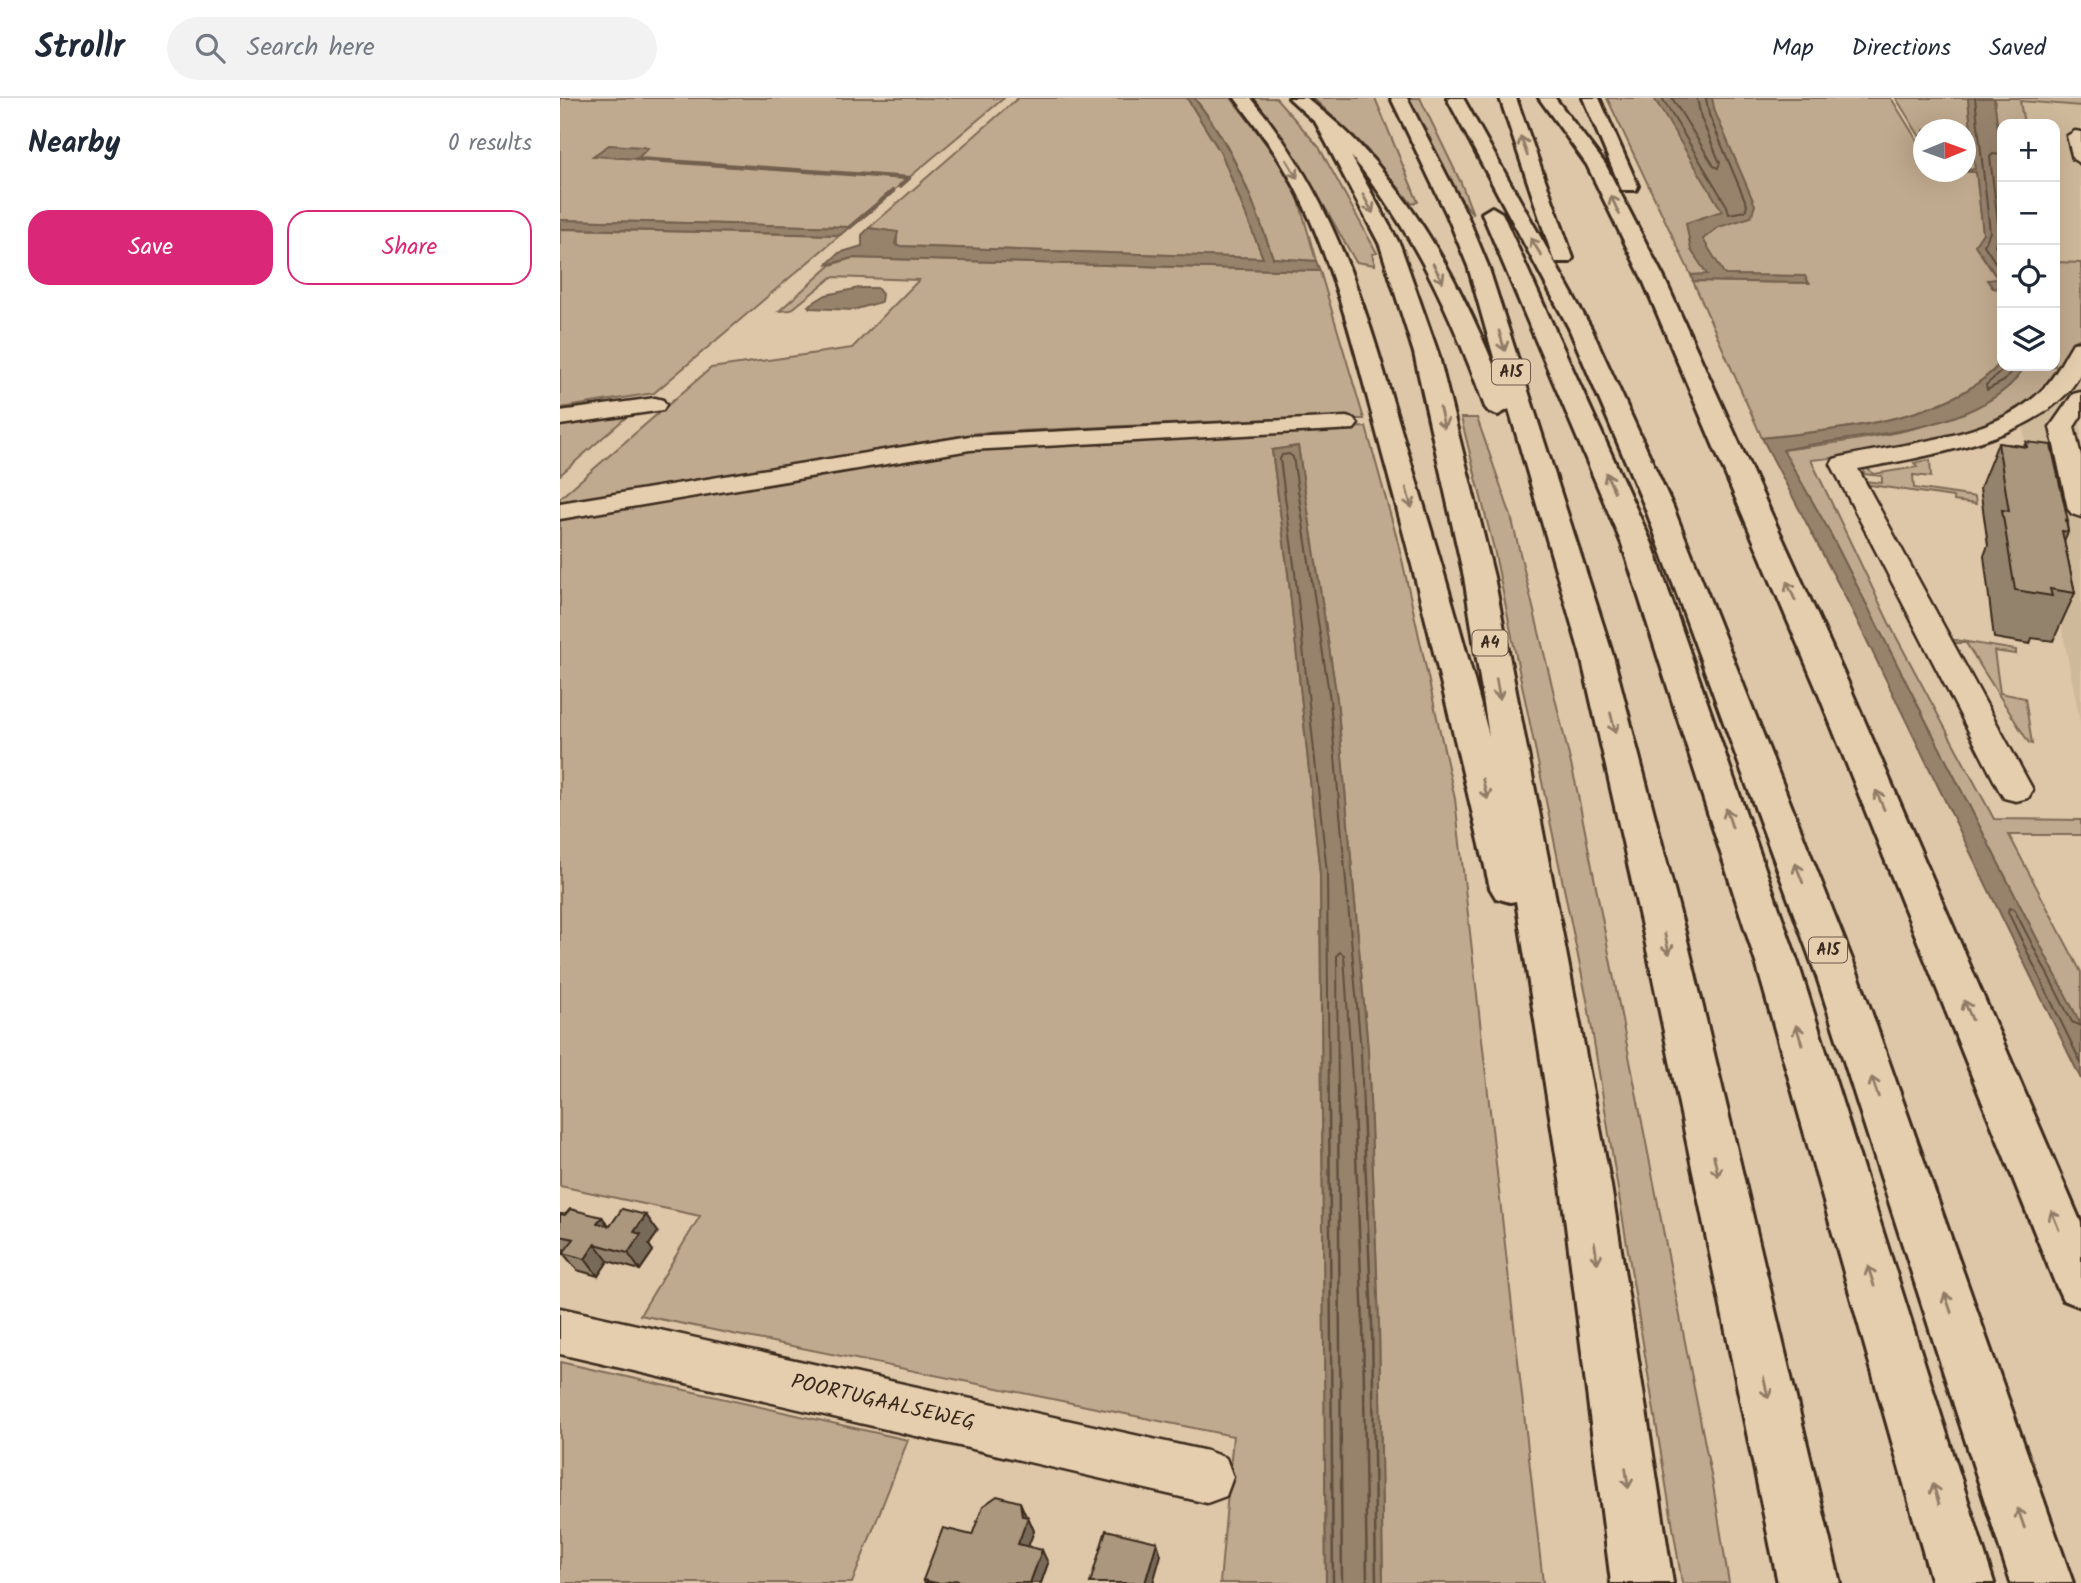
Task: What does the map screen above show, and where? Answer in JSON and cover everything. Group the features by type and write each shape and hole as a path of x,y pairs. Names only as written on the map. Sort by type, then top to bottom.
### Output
{"highway":[{"path":"1243,98 1270,132 1316,209 1356,314 1428,563 1586,1185 1642,1583"},
{"name":"A4","path":"1297,98 1356,151 1395,200 1425,247 1457,307 1485,371 1526,482 1597,656"},
{"name":"A15","path":"1399,98 1457,215 1482,276 1597,656 1666,940 1809,1583"},
{"path":"1436,98 1463,151"},
{"name":"A15","path":"1455,98 1580,328 1659,507 1838,977 2042,1583"},
{"path":"1547,98 1596,164 1651,273 1832,685 2081,1283"},
{"path":"1591,98 1643,220 1651,273"},
{"name":"A15","path":"1509,101 1565,266 1580,328"},
{"name":"A4","path":"1324,122 1390,245 1426,352 1479,577 1586,1185"},
{"name":"A15","path":"1485,197 1637,544 1778,966 1963,1583"}],"street":[{"path":"2081,137 2075,136 2081,159"},
{"path":"2016,790 1843,464 1913,452 1994,430 2053,393 2069,373 2081,348"},
{"path":"2081,399 2062,427 2081,509"},
{"path":"560,418 655,405"},
{"path":"560,511 970,443 1346,424"},
{"name":"POORTUGAALSEWEG","path":"560,1331 1207,1477"}],"shaded area":[{"path":"560,98 1004,98 850,227 560,220"},
{"path":"1018,98 1187,98 1222,155 1263,258 897,246 897,232 869,228"},
{"path":"1194,98 1231,98 1274,154 1298,197 1316,261 1273,258 1250,195 1231,155"},
{"path":"1251,98 1276,98 1319,147 1377,253 1372,254 1375,265 1356,262 1294,157"},
{"path":"1313,98 1375,98 1418,202 1412,204 1364,146"},
{"path":"1407,98 1420,98 1473,214 1448,183"},
{"path":"1607,98 1891,98 1913,134 1913,182 1976,182 1976,172 1983,233 1975,245 1997,278 1988,280 1993,288 1997,288 1997,366 1980,381 1954,397 1923,410 1857,426 1762,438 1693,281 1809,283 1804,276 1691,275"},
{"path":"1896,98 1968,98 1970,119 1913,119 1913,126"},
{"path":"1994,98 2081,98 2081,106 2020,101 2023,119 1997,119 1997,123"},
{"path":"2020,101 2081,106 2081,263 2060,262 2060,119 2023,119"},
{"path":"560,229 840,235 654,393 560,408"},
{"path":"852,258 1320,271 1364,419 1272,419 977,433 560,504 560,498 711,368 852,348 919,280 832,277 791,310 779,311 831,265"},
{"path":"2060,262 2081,263 2081,338 2074,341 2060,364"},
{"path":"2022,371 2056,371 2041,390 2019,406 1993,420 1963,431 1900,448 1811,460 1892,629 1994,819 2081,820 2081,835 2009,835 2081,972 2081,1025 1828,529 1783,450 1869,438 1932,424 1962,414 1988,401 2009,386"},
{"path":"2081,372 2081,726 2022,424 2064,397"},
{"path":"640,405 560,475 560,418"},
{"path":"1461,418 1477,418 1511,516 1576,785 1713,1485 1729,1583 1682,1583 1588,1005 1494,549"},
{"path":"1366,427 1399,546 1455,799 1543,1583 1383,1583 1379,1324 1368,1050 1337,699 1298,446 1272,450 1320,874 1326,1583 1220,1583 1233,1436 640,1315 700,1216 560,1186 560,520 979,445"},
{"path":"1930,460 1931,477 1913,475 1914,488 1975,497 1976,504 1954,501 1953,497 1870,485 1869,494 1864,481 1882,483 1882,476 1864,474 1864,466 1874,474 1917,467 1914,463"},
{"path":"1943,638 2016,650 2016,654 1994,651 2000,693 2025,698 2032,744 1966,643 1946,643"},
{"path":"560,1362 908,1440 852,1583 560,1583"}],"water":[{"path":"1187,98 1194,98 1231,154 1273,258 1316,261 1320,271 852,258 826,265 839,253 862,246 862,235 869,228 898,232 895,244 897,246 1263,258 1222,155"},
{"path":"1654,98 1712,98 1715,112 1755,205 1751,217 1719,227 1703,239 1725,275 1805,276 1809,283 1693,281 1691,275 1707,274 1691,250 1686,223 1722,211"},
{"path":"1968,98 1994,98 1997,123 1997,278 1975,245 1983,233 1976,172 1976,119 1970,119"},
{"path":"609,145 648,148 637,159 593,156"},
{"path":"560,220 850,227 840,235 560,229"},
{"path":"1997,279 1997,288 1993,288 1987,280"},
{"path":"859,288 877,288 882,294 881,302 853,310 808,306 826,295"},
{"path":"1997,366 1997,371 2022,371 2009,386 1960,415 1900,431 1783,450 1828,529 2081,1025 2081,1079 1852,610 1762,438 1891,419 1924,410 1981,381"},
{"path":"1298,446 1337,699 1368,1050 1379,1324 1383,1583 1326,1583 1320,874 1272,450"}],"building":[{"path":"2026,442 2051,445 2068,521 2066,520 2068,532 2062,531 2075,593 2050,589 2052,596 2015,590 2002,510 2009,511 1998,443 2027,447"},
{"path":"570,1209 602,1217 597,1223 610,1226 622,1209 646,1215 634,1232 641,1234 628,1253 595,1244 585,1259 563,1253 574,1239 560,1236 560,1214 565,1215"},
{"path":"997,1496 1020,1502 1022,1516 1028,1517 1018,1544 1042,1550 1030,1583 966,1583 955,1580 936,1583 923,1580 943,1528 972,1535 983,1506"},
{"path":"1106,1530 1157,1542 1145,1583 1090,1583"}],"waterway":[{"path":"637,159 909,178 900,186"},
{"path":"850,227 893,191"}]}
